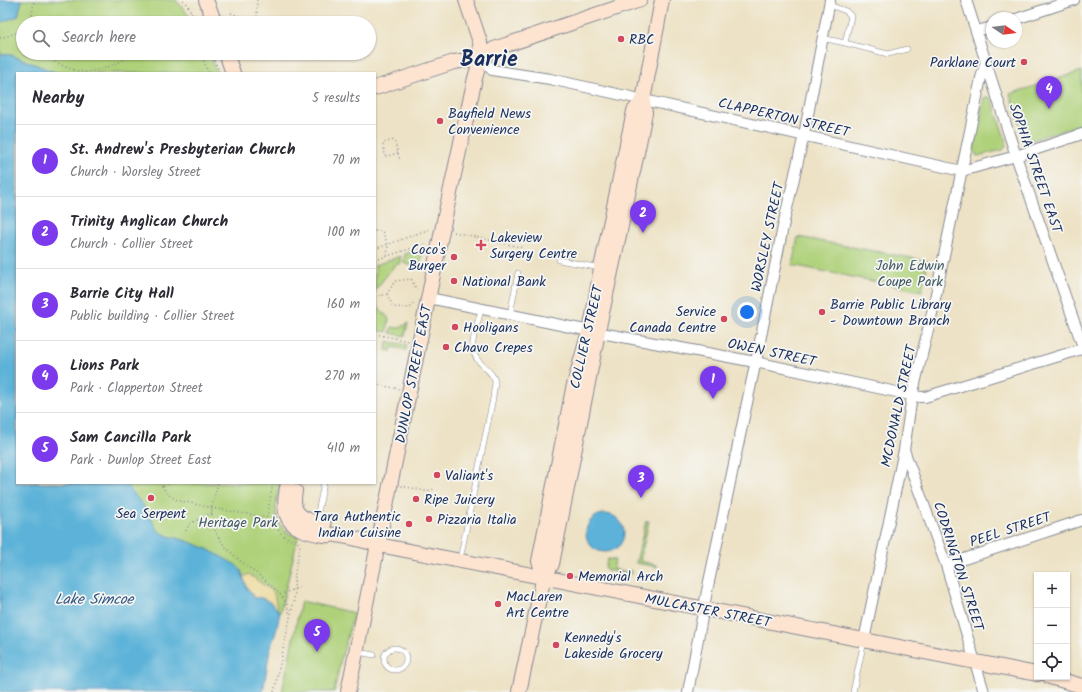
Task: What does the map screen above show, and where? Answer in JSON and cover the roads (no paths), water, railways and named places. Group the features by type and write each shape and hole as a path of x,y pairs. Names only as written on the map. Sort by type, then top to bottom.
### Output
{"street":[{"path":"206,0 212,16"},
{"path":"466,0 480,42 481,58"},
{"path":"376,88 454,62 481,58 494,49 640,0"},
{"name":"COLLIER STREET","path":"519,692 544,576 552,564 594,332 645,113 643,100 662,0"},
{"name":"SOPHIA STREET EAST","path":"966,0 1016,156 1082,344"},
{"path":"1022,17 1074,0"},
{"name":"WORSLEY STREET","path":"688,692 703,609 785,217 804,135 829,3"},
{"path":"977,31 986,28"},
{"name":"CLAPPERTON STREET","path":"481,58 492,70 550,79 962,171 1016,156 1082,134"},
{"name":"DUNLOP STREET EAST","path":"348,692 379,544 421,297 474,78 481,58"},
{"path":"228,60 233,72"},
{"name":"MCDONALD STREET","path":"864,640 904,450 912,396 932,313 981,78 986,61"},
{"name":"COLLIER STREET","path":"594,332 601,268 634,111 643,100"},
{"name":"OWEN STREET","path":"421,297 594,332 755,362 912,396 925,397 1082,349"},
{"name":"CODRINGTON STREET","path":"904,450 946,565 984,692"},
{"path":"288,484 285,508 290,522 298,528 325,535 335,534"},
{"path":"296,484 294,494 295,509 300,516 306,520 327,526 335,534"},
{"name":"PEEL STREET","path":"946,565 1082,520"},
{"name":"MULCASTER STREET","path":"335,534 703,609 1034,673"},
{"path":"1061,680 1082,686"}],"lane":[{"path":"829,3 846,10 851,16 845,43"},
{"path":"822,38 888,54 907,49"},
{"path":"559,260 601,268"},
{"path":"510,315 518,274"},
{"path":"460,560 495,383 492,375 476,360 473,350 473,340 481,310"},
{"path":"316,523 324,484"},
{"path":"853,692 864,640"},
{"path":"394,648 401,650 404,653 406,660 403,667 397,671 394,671 387,668 382,658 387,651 394,648"},
{"path":"356,651 374,655"}],"water":[{"path":"0,0 22,0 18,16 0,23"},
{"name":"Lake Simcoe","path":"0,54 11,55 16,57 16,60 24,60 54,72 16,72 16,484 127,484 143,505 158,531 168,536 187,541 207,549 236,565 241,570 247,589 251,592 254,598 258,597 265,599 280,613 276,632 270,649 263,692 0,692"},
{"path":"601,514 609,514 619,519 623,526 623,540 619,547 609,552 601,552 591,547 589,544 586,537 586,529 591,519 594,517"}],"place":[{"name":"RBC","path":"621,39"},
{"name":"Parklane Court","path":"1024,62"},
{"name":"Lions Park","path":"1049,109"},
{"name":"Bayfield News Convenience","path":"440,121"},
{"name":"Trinity Anglican Church","path":"643,233"},
{"name":"Lakeview Surgery Centre","path":"481,245"},
{"name":"Coco's Burger","path":"454,257"},
{"name":"National Bank","path":"454,281"},
{"name":"Barrie Public Library - Downtown Branch","path":"822,312"},
{"name":"Service Canada Centre","path":"724,319"},
{"name":"Hooligans","path":"455,327"},
{"name":"Chavo Crepes","path":"446,347"},
{"name":"St. Andrew's Presbyterian Church","path":"713,399"},
{"name":"Valiant's","path":"437,475"},
{"name":"Sea Serpent","path":"151,498"},
{"name":"Barrie City Hall","path":"641,498"},
{"name":"Ripe Juicery","path":"416,499"},
{"name":"Pizzaria Italia","path":"429,519"},
{"name":"Tara Authentic Indian Cuisine","path":"409,524"},
{"name":"Memorial Arch","path":"570,576"},
{"name":"MacLaren Art Centre","path":"498,604"},
{"name":"Kennedy's Lakeside Grocery","path":"556,645"},
{"name":"Sam Cancilla Park","path":"317,652"}],"district":[{"name":"Barrie","path":"489,58"}],"park label":[{"name":"John Edwin Coupe Park","path":"910,274"},
{"name":"Heritage Park","path":"238,522"}]}
